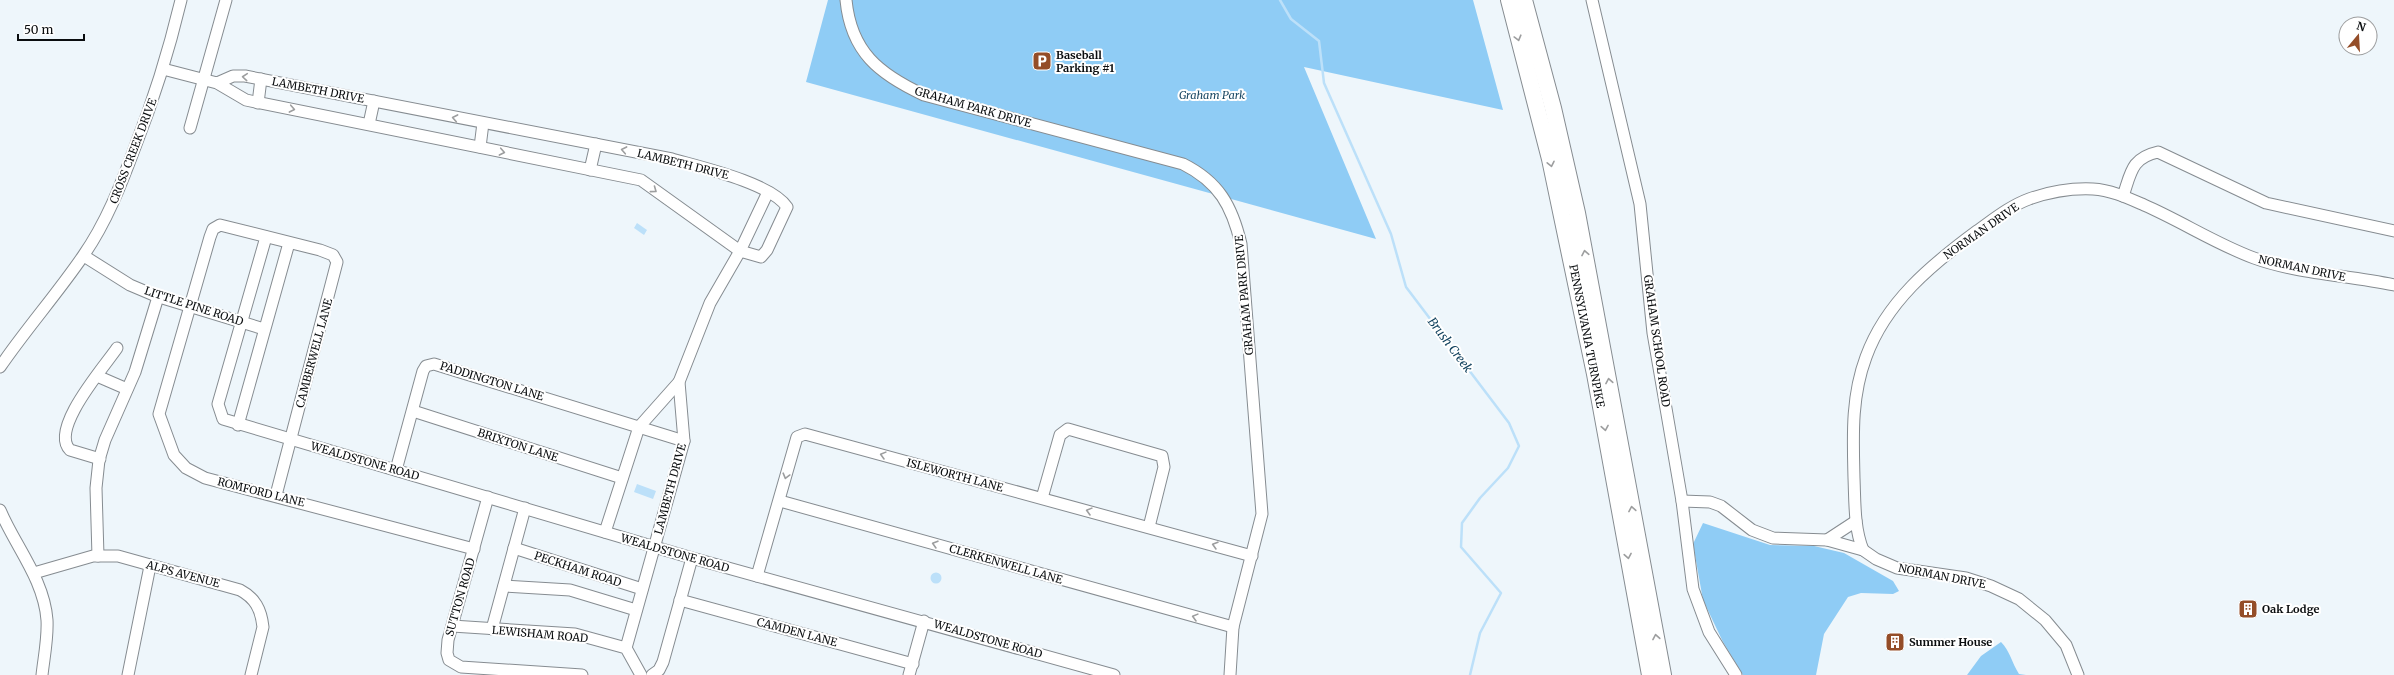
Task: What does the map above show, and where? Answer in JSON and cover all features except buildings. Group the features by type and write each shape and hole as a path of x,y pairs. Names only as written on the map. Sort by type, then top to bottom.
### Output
{"highway":[{"name":"PENNSYLVANIA TURNPIKE","path":"1509,0 1556,190 1595,374 1650,675"},
{"name":"PENNSYLVANIA TURNPIKE","path":"1524,0 1553,108 1577,213 1663,675"}],"street":[{"name":"CROSS CREEK DRIVE","path":"0,367 20,337 84,256 109,210 125,175 163,69 181,0"},
{"path":"190,128 226,0"},
{"name":"GRAHAM PARK DRIVE","path":"846,0 854,36 872,63 894,81 924,95 1183,164 1199,172 1220,193 1235,217 1241,244 1262,514 1233,627 1230,675"},
{"name":"GRAHAM SCHOOL ROAD","path":"1592,0 1640,204 1653,333 1682,501 1693,589 1709,632 1736,675"},
{"path":"163,69 217,82"},
{"name":"LAMBETH DRIVE","path":"233,76 245,76 672,159 733,176 781,198 786,208 768,250 761,257 740,251 641,180 369,124 258,103 246,100 217,82 233,76"},
{"name":"LAMBETH DRIVE","path":"258,103 261,79"},
{"name":"LAMBETH DRIVE","path":"369,124 374,102"},
{"path":"480,147 483,123"},
{"path":"590,170 596,144"},
{"path":"2123,196 2135,162 2145,155 2158,152 2266,203 2394,231"},
{"name":"NORMAN DRIVE","path":"1863,550 1859,539 1856,521 1853,421 1856,388 1874,339 1888,315 1914,282 1939,260 2008,209 2029,199 2075,189 2096,190 2123,196 2253,258 2303,269 2394,285"},
{"name":"LAMBETH DRIVE","path":"605,532 639,427 679,382 710,304 740,251 768,192"},
{"name":"ROMFORD LANE","path":"289,243 220,225 213,229 159,414 171,448 186,468 205,478 255,493 276,495 474,549"},
{"name":"WEALDSTONE ROAD","path":"266,237 218,404 223,420 692,558 1114,675"},
{"path":"238,425 289,243"},
{"name":"CAMBERWELL LANE","path":"276,495 337,262 333,255 320,250 289,243"},
{"name":"LITTLE PINE ROAD","path":"84,256 130,285 158,297 242,321 264,329"},
{"path":"98,556 96,488 100,459 105,440 127,389 158,297"},
{"path":"100,459 70,450 67,447 65,438 69,422 80,397 117,348"},
{"name":"PADDINGTON LANE","path":"396,470 423,372 426,366 434,364 684,441"},
{"path":"97,376 127,389"},
{"name":"LAMBETH DRIVE","path":"654,547 684,441 679,382"},
{"name":"BRIXTON LANE","path":"413,411 622,478"},
{"path":"1042,498 1060,435 1068,429 1162,456 1164,467 1149,527"},
{"name":"ISLEWORTH LANE","path":"757,576 780,501 796,437 805,434 1252,556"},
{"name":"SUTTON ROAD","path":"488,497 452,626 447,653 449,660 454,665 461,667 582,675"},
{"name":"CLERKENWELL LANE","path":"780,501 1233,627"},
{"name":"NORMAN DRIVE","path":"1682,501 1710,502 1720,506 1752,530 1773,538 1827,540 1863,550 1876,559 1896,568 1978,582 2019,599 2041,616 2059,636 2072,659 2078,675"},
{"path":"492,629 525,508"},
{"path":"0,510 4,532 34,573 47,620 42,675"},
{"path":"1827,540 1856,521"},
{"path":"641,675 626,648 654,547"},
{"name":"PECKHAM ROAD","path":"514,548 642,589"},
{"name":"ALPS AVENUE","path":"34,573 68,562 98,556 118,556 240,590 255,601 262,627 251,675"},
{"path":"652,675 660,670 663,662 692,558"},
{"path":"128,675 150,566"},
{"path":"504,586 570,590 636,610"},
{"name":"CAMDEN LANE","path":"680,600 913,664"},
{"path":"909,675 924,622"},
{"name":"LEWISHAM ROAD","path":"452,626 581,635 626,648"}],"green space":[{"name":"Graham Park","path":"828,0 1473,0 1503,110 1304,67 1376,239 806,82"},
{"path":"1703,523 1770,545 1814,546 1844,553 1893,581 1899,591 1893,594 1861,593 1848,597 1824,634 1816,675 1743,675 1723,642 1703,600 1693,544"},
{"path":"2001,642 2007,649 2019,674 2026,675 1967,675 1981,656"}],"shaded area":[{"path":"637,223 647,230 644,235 634,228"},
{"path":"637,484 656,491 653,499 634,492"},
{"path":"936,572 940,574 942,578 940,582 936,584 932,582 930,578 932,574"}],"waterway":[{"name":"Brush Creek","path":"1280,0 1291,19 1319,41 1324,83 1391,234 1406,287 1509,423 1519,446 1508,468 1480,498 1462,523 1461,547 1501,593 1480,633 1470,675"}],"place":[{"name":"Baseball Parking #1","path":"1042,61"},
{"name":"Oak Lodge","path":"2248,609"},
{"name":"Summer House","path":"1895,642"}]}
